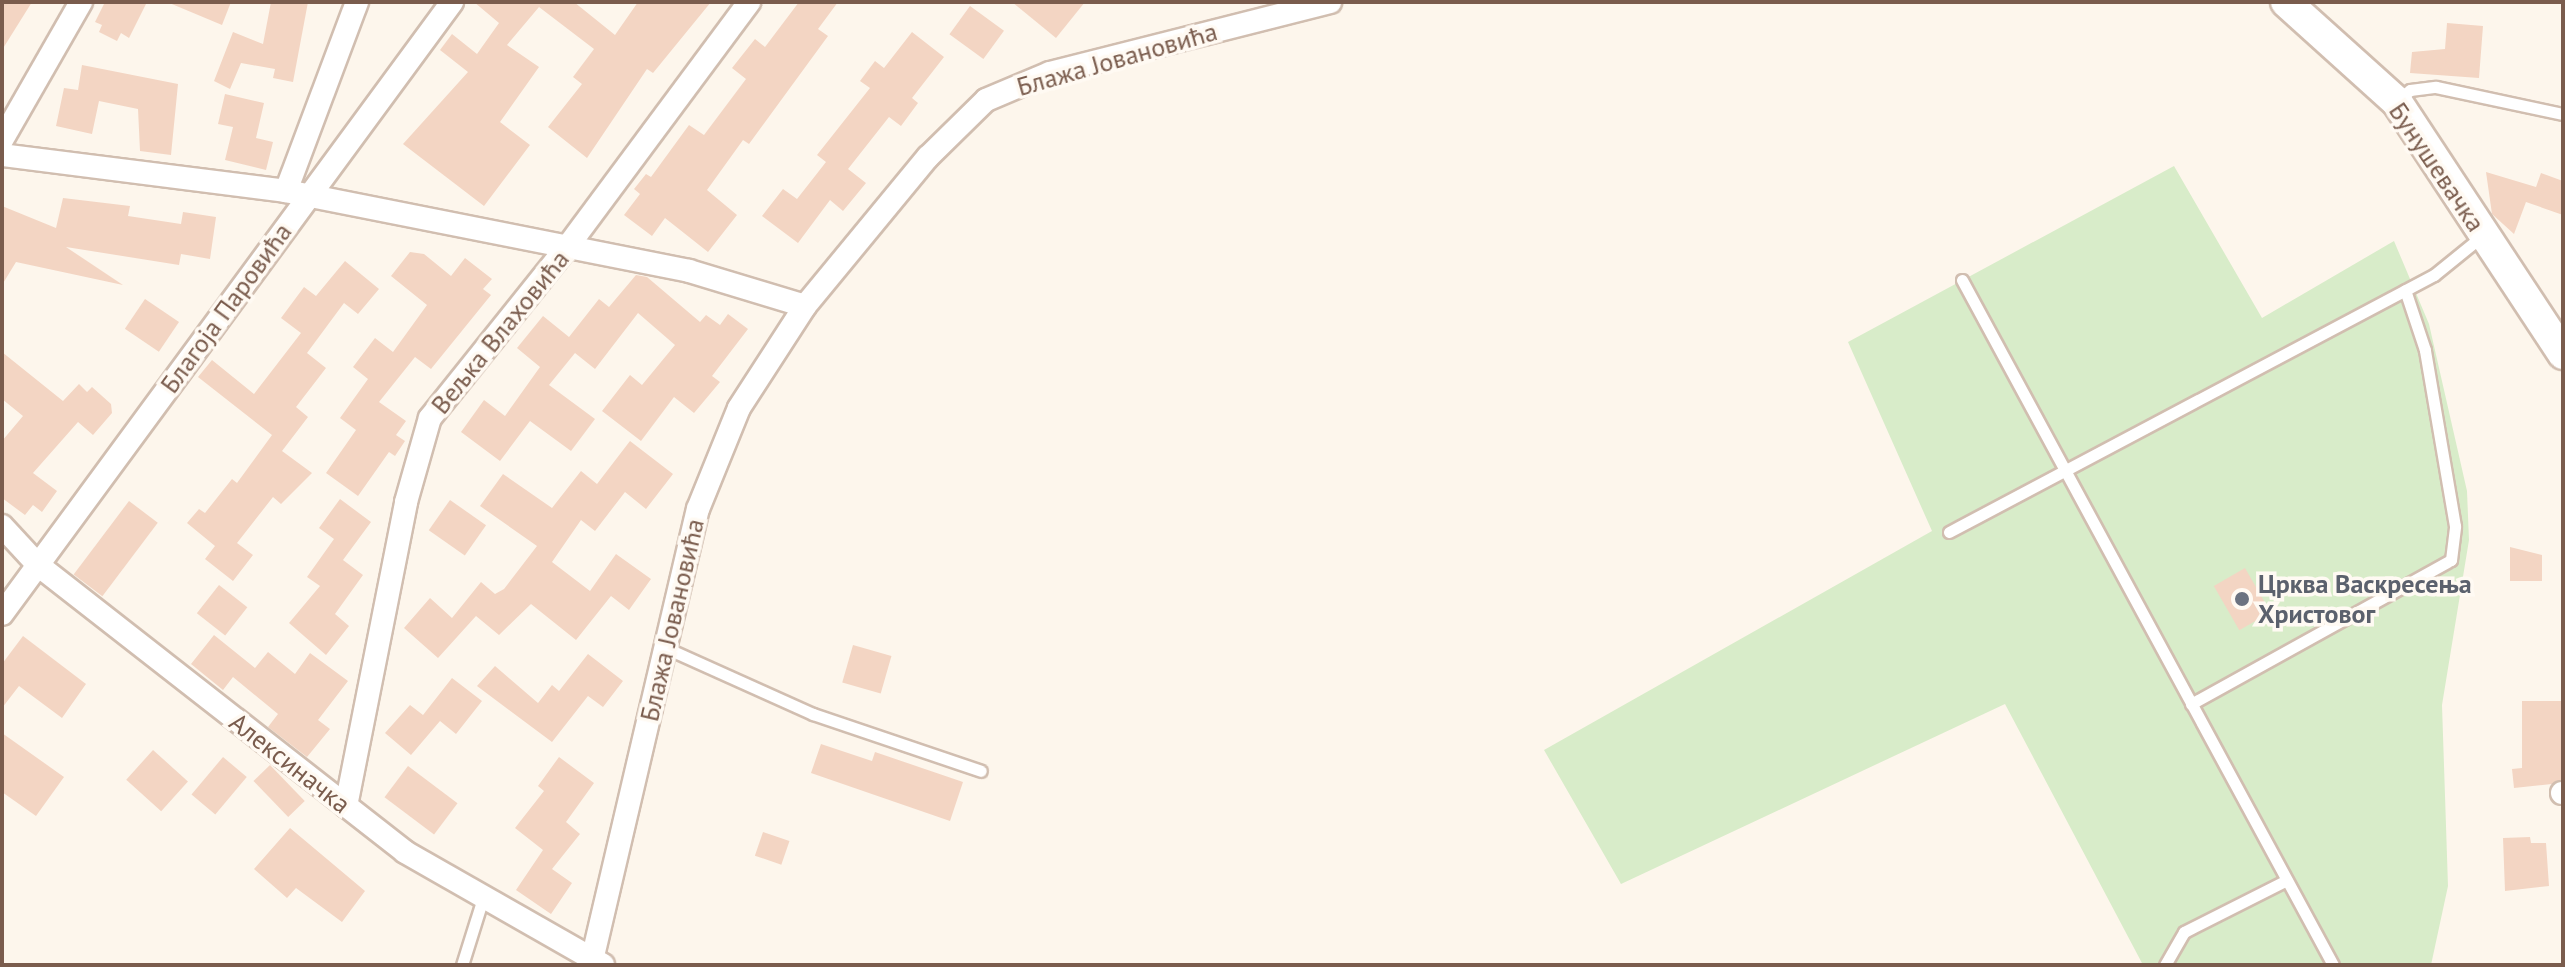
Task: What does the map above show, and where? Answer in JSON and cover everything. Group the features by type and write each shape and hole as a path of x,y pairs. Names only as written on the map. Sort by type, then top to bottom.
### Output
{"street":[{"path":"2,140 81,2"},
{"path":"297,193 357,2"},
{"name":"Благоја Паровића","path":"2,614 297,193 452,2"},
{"name":"Вељка Влаховића","path":"346,806 419,447 442,399 568,246 749,2"},
{"name":"Блажа Јовановића","path":"598,961 666,648 713,464 739,408 805,306 928,157 986,100 1050,73 1330,2"},
{"name":"Бунушевачка","path":"2286,2 2397,102 2483,236 2559,344"},
{"path":"2,155 297,193 568,246 753,287 805,306"},
{"name":"Алексиначка","path":"2,526 38,565 405,852 598,961"}],"lane":[{"path":"2397,102 2410,90 2436,87 2563,114"},
{"path":"1949,532 2405,290 2483,236"},
{"path":"1962,280 2333,965"},
{"path":"2191,704 2451,560 2455,526 2425,350 2405,290"},
{"path":"666,648 813,714 981,771"},
{"path":"2165,965 2184,932 2287,880"},
{"path":"462,965 483,898"}],"green space":[{"path":"2174,166 2262,318 2394,241 2429,324 2467,491 2469,540 2442,705 2448,886 2431,965 2143,965 2005,704 1621,884 1544,750 1932,531 1848,342"}],"building":[{"path":"2,2 32,2 2,50"},
{"path":"105,2 147,2 129,38 121,33 117,41 99,32 102,25 95,22"},
{"path":"167,2 231,2 222,25"},
{"path":"271,2 308,2 293,82 273,78 275,69 241,63 230,89 214,81 233,32 263,44"},
{"path":"474,2 574,2 615,35 638,2 711,2 653,73 647,69 587,158 548,127 582,84 573,77 594,49 539,7 507,45 539,67 500,122 530,145 484,206 403,144 468,72 440,50 452,34 477,54 499,23"},
{"path":"799,2 838,2 818,29 828,36 749,144 743,140 707,190 737,215 708,252 665,218 652,236 624,215 640,194 634,189 646,174 651,177 689,125 704,135 746,79 732,68 755,39 765,47"},
{"path":"1012,2 1085,2 1056,38"},
{"path":"970,6 1004,31 983,59 949,34"},
{"path":"2447,23 2483,26 2479,78 2410,73 2412,52 2445,49"},
{"path":"912,32 944,57 912,98 918,103 901,126 889,117 848,169 866,183 843,211 830,200 798,243 762,216 783,189 797,199 826,162 817,155 870,88 860,81 875,61 884,68"},
{"path":"82,65 178,84 171,155 140,151 138,109 99,101 92,134 56,126 64,88 78,90"},
{"path":"225,94 264,103 256,138 273,142 266,170 225,160 233,127 218,124"},
{"path":"2486,172 2536,187 2541,173 2563,181 2563,215 2526,202 2514,234 2492,214"},
{"path":"63,198 130,206 128,216 181,224 183,212 216,217 210,259 181,254 179,265 66,247 123,285 16,262 2,285 2,206 56,228"},
{"path":"410,252 424,254 451,276 465,258 492,279 483,289 491,295 431,369 415,357 379,402 406,421 396,435 405,441 395,456 389,452 358,496 326,473 356,430 340,418 368,379 353,367 375,338 393,352 427,305 391,276"},
{"path":"345,261 379,289 358,314 344,303 307,353 326,368 296,407 308,417 282,451 312,473 281,504 273,497 237,543 253,555 233,581 205,559 215,546 187,523 199,509 205,513 232,479 237,483 272,435 198,377 212,360 254,394 301,333 281,318 304,287 316,296"},
{"path":"636,275 647,277 700,322 706,315 720,325 728,314 748,329 712,376 720,382 694,413 674,397 641,441 602,411 630,375 642,385 675,345 638,313 595,369 575,353 549,385 595,419 571,451 530,421 500,461 461,432 484,400 505,416 540,367 517,348 543,316 569,337 599,299 609,307"},
{"path":"145,299 179,322 159,352 125,329"},
{"path":"2,352 63,401 79,384 87,392 92,387 111,404 112,413 93,435 78,422 33,473 57,491 42,512 33,505 25,515 2,498 2,441 23,416 2,399"},
{"path":"630,441 673,474 646,509 625,492 595,531 581,520 552,562 590,591 616,554 651,579 629,610 611,596 576,640 531,604 499,635 476,616 438,658 404,628 430,598 452,618 481,582 495,594 504,589 537,546 480,506 503,474 552,508 581,471 597,484"},
{"path":"340,499 371,522 343,560 363,575 335,614 349,626 326,655 289,623 320,586 307,577 334,539 319,528"},
{"path":"450,500 486,525 465,556 429,530"},
{"path":"129,501 158,523 102,596 74,574"},
{"path":"2510,547 2542,555 2542,581 2510,581"},
{"name":"Црква Васкресења Христовог","path":"2245,568 2270,612 2239,630 2214,586"},
{"path":"219,585 247,607 225,636 197,613"},
{"path":"214,635 255,668 268,652 295,674 310,653 348,681 318,720 330,729 307,757 268,727 278,714 233,677 223,690 191,664"},
{"path":"23,636 86,684 62,718 19,686 2,708 2,664"},
{"path":"853,645 891,656 881,694 842,682"},
{"path":"588,654 623,681 603,707 588,696 552,742 477,686 495,666 538,703 552,685 559,691"},
{"path":"452,678 482,701 456,734 440,721 411,755 385,733 410,705 423,715"},
{"path":"2522,701 2563,701 2563,779 2552,784 2514,788 2512,769 2522,768"},
{"path":"2,733 64,777 36,816 2,792"},
{"path":"821,744 872,761 875,752 963,782 950,821 811,773"},
{"path":"153,750 188,781 161,811 126,780"},
{"path":"223,757 247,777 215,814 192,795"},
{"path":"559,757 594,783 566,822 580,834 552,869 572,883 551,914 516,890 543,850 515,828 544,791 538,786"},
{"path":"270,765 305,801 288,817 253,781"},
{"path":"408,766 458,803 434,834 385,797"},
{"path":"290,828 365,891 342,922 296,888 287,898 254,869"},
{"path":"763,832 789,841 781,865 755,856"},
{"path":"2530,837 2531,843 2546,843 2549,886 2505,891 2503,838"}],"place":[{"name":"Црква Васкресења Христовог","path":"2242,599"}]}
